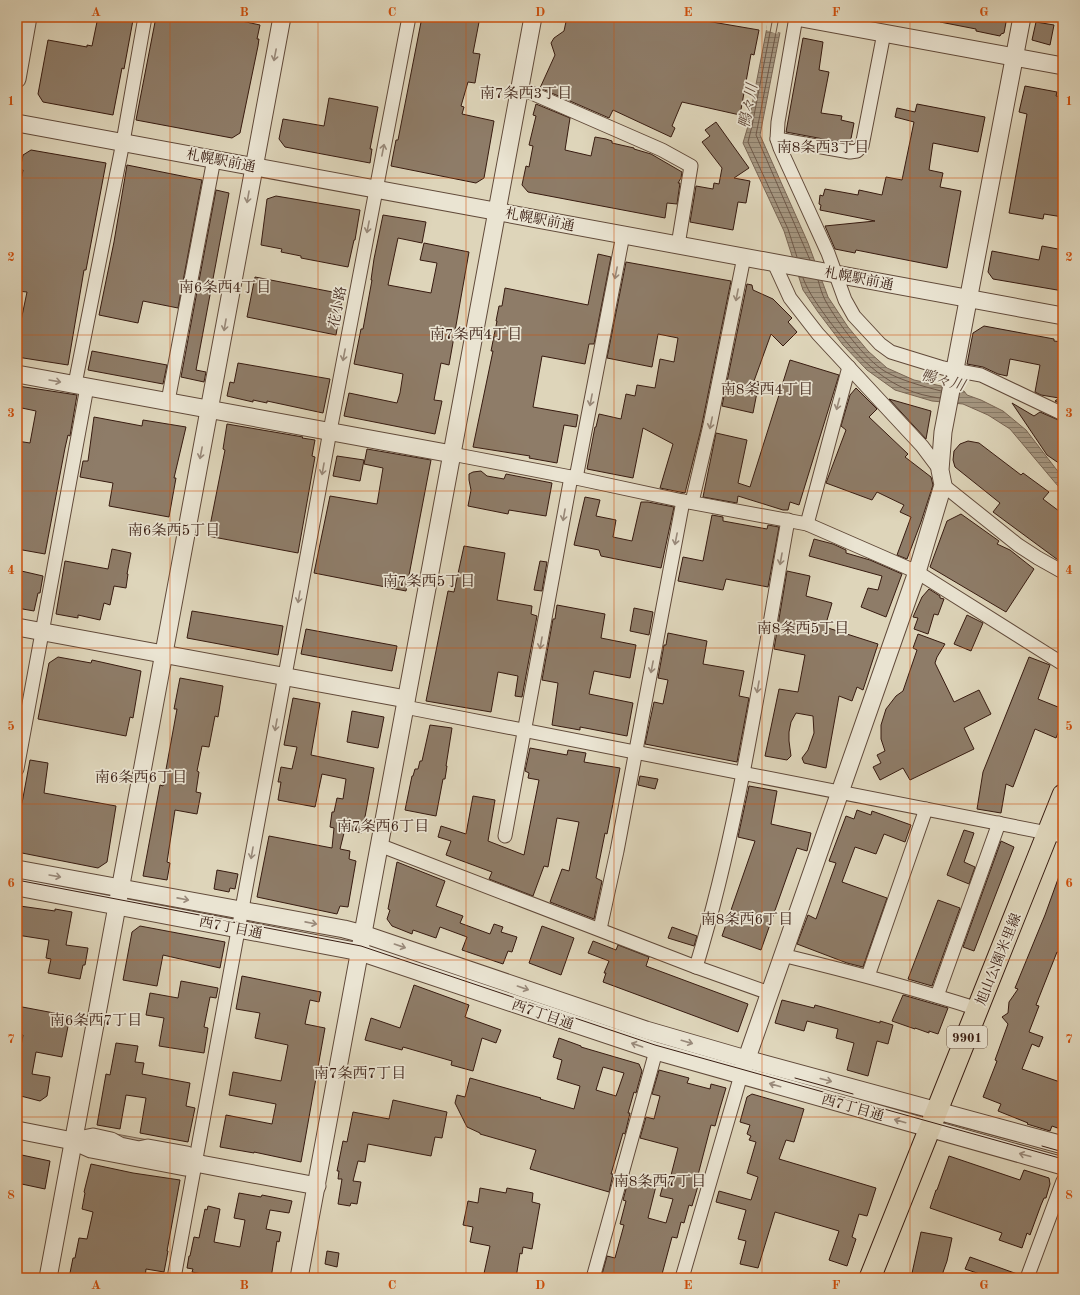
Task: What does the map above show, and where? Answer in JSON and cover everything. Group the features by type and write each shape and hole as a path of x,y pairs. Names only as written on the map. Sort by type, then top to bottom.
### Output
{"main road":[{"name":"旭山公園米里線","path":"870,1278 978,1009 1055,834 1063,795"}],"street":[{"path":"17,79 28,17"},
{"path":"17,769 42,631 81,385 145,17"},
{"path":"48,1278 282,17"},
{"name":"花小路","path":"174,1278 284,677 409,17"},
{"path":"300,1278 533,17"},
{"path":"1063,66 796,17 778,122 777,140 836,274 845,300 854,316 880,344 891,352 943,368 981,375 1063,414"},
{"path":"682,1278 746,1059 917,572 942,478 943,432 949,396 1022,17"},
{"path":"777,140 850,152 857,151 862,146 884,33"},
{"path":"520,88 662,150 691,166 678,245"},
{"name":"札幌駅前通","path":"17,123 1063,316"},
{"path":"168,401 214,159"},
{"path":"505,836 574,477 623,235"},
{"path":"600,929 687,501 710,425 744,257"},
{"path":"774,263 790,298 818,334 922,446 942,478 1018,544 1038,558 1063,572"},
{"path":"806,524 849,367"},
{"path":"17,374 209,408 574,477 806,524 917,572 1063,664"},
{"path":"696,967 712,914 743,773 788,520"},
{"path":"17,627 284,677 406,703 525,731 1055,834"},
{"path":"868,976 926,809"},
{"path":"937,996 999,823"},
{"path":"379,845 696,967 769,993"},
{"name":"西7丁目通","path":"17,868 363,934 646,1030 746,1059 933,1120 1063,1166"},
{"name":"西7丁目通","path":"17,887 360,952 656,1052 741,1075 933,1120 1063,1145"},
{"path":"782,955 868,976 978,1009"},
{"path":"593,1278 656,1052"},
{"path":"17,1130 73,1141 91,1149 185,1167 195,1163 317,1186"},
{"path":"1027,1278 1063,1181"}],"green space":[{"path":"116,1134 148,1140 140,1146 121,1142"}],"water":[{"path":"769,17 783,17 760,135 808,243 828,297 848,327 868,351 887,368 914,380 964,391 967,395 1003,411 1026,430 1063,478 1063,492 1010,429 988,415 963,404 932,401 895,390 867,370 843,345 803,290 784,231 743,143 748,126"}],"pier":[{"path":"768,17 785,17 782,33 778,32 777,34 766,30"}],"building":[{"path":"98,17 130,17 130,20 133,20 124,69 122,68 113,115 43,102 38,94 48,40 87,47 87,45 92,46"},
{"path":"156,17 223,17 260,25 257,39 259,39 258,46 240,133 232,138 136,120"},
{"path":"422,17 480,17 473,53 480,54 475,83 468,82 461,106 464,107 462,114 494,121 484,178 476,183 391,166 396,140 398,140"},
{"path":"567,17 683,17 759,30 754,55 751,54 740,115 682,102 672,126 675,128 671,137 613,110 609,118 540,88 555,55 551,43 554,38 564,31"},
{"path":"940,17 1007,17 1004,33 1000,36 976,31 976,29 940,22"},
{"path":"1036,22 1054,25 1050,45 1032,40"},
{"path":"803,38 823,42 819,70 829,72 821,113 842,116 841,120 854,123 850,144 786,132"},
{"path":"1025,86 1057,92 1056,96 1063,97 1063,217 1044,214 1043,219 1009,213 1027,114 1019,112"},
{"path":"329,98 378,107 370,149 372,149 370,163 285,147 279,139 283,119 324,126"},
{"path":"536,104 570,118 565,150 591,156 595,137 606,139 612,141 612,143 651,154 682,172 678,183 680,183 677,204 667,203 665,218 528,192 522,185 526,166 529,167 533,146 529,145 536,116 533,115"},
{"path":"917,104 985,117 978,152 933,143 929,170 943,173 940,187 961,191 947,268 856,250 855,253 835,249 825,226 875,221 820,210 820,195 823,196 825,189 858,195 859,190 882,195 886,177 902,180 914,122 895,117 897,108 915,112"},
{"path":"716,122 749,168 734,178 750,181 746,203 738,202 733,230 690,222 696,186 713,189 714,183 719,184 722,168 702,142 710,136 705,130"},
{"path":"31,150 106,163 86,270 84,270 68,365 17,357 17,340 27,292 17,291 17,202 23,170 20,170 23,155"},
{"path":"127,165 202,180 178,308 143,301 138,323 99,315 114,242"},
{"path":"216,190 229,193 196,370 206,372 204,382 181,377"},
{"path":"276,196 360,210 355,240 348,267 301,258 301,256 281,252 282,249 261,245 267,199"},
{"path":"383,215 426,222 422,243 398,238 388,285 431,293 437,263 420,260 424,243 469,252 449,365 441,363 434,400 442,401 435,434 344,416 349,393 397,403 400,393 403,374 354,364 361,329 363,329 372,280 374,259"},
{"path":"1042,246 1063,250 1063,291 993,279 988,272 992,251 1039,260"},
{"path":"598,254 611,257 594,344 589,344 585,364 542,356 533,407 578,415 576,427 564,425 557,463 529,458 530,456 473,447 493,351 491,351 499,306 502,306 505,288 588,305"},
{"path":"626,262 731,281 701,429 685,493 660,488 673,444 643,428 633,478 587,469 599,414 621,419 626,394 635,396 637,385 655,388 660,359 674,362 678,338 658,334 652,367 607,358"},
{"path":"255,277 343,294 336,335 247,317"},
{"path":"747,284 752,285 753,290 773,299 792,318 788,322 797,332 783,346 771,334 754,381 759,382 753,413 722,406"},
{"path":"984,326 1063,342 1063,405 1055,401 1059,398 1041,395 1035,392 1040,365 1010,359 1007,376 998,374 983,367 967,364 973,333"},
{"path":"92,351 167,365 163,384 88,370"},
{"path":"790,360 839,375 799,505 790,502 788,510 783,510 738,496 737,503 703,497 716,433 747,440 738,483 750,487"},
{"path":"238,363 330,379 323,413 267,401 267,403 253,400 253,402 227,396 230,382 234,383"},
{"path":"18,386 77,395 70,436 68,435 65,448 45,554 17,549 20,532 17,532 17,441 30,443 36,411 17,407"},
{"path":"856,388 877,409 869,417 908,454 905,457 931,477 933,485 907,559 897,555 911,517 900,512 904,505 877,492 872,500 826,483 846,430 841,426 850,395"},
{"path":"889,399 931,411 926,439"},
{"path":"1012,403 1034,416 1040,412 1063,422 1063,440 1059,445 1063,448 1063,466 1047,455"},
{"path":"94,417 142,426 143,420 186,427 174,478 176,478 169,517 109,506 113,483 80,477 83,461 88,461"},
{"path":"227,424 315,440 312,456 315,457 298,553 208,536 225,450 223,449"},
{"path":"968,441 979,443 1021,475 1023,473 1049,492 1043,499 1063,514 1063,553 1058,560 993,512 1000,503 955,467 953,460 954,451 960,444"},
{"path":"367,449 431,460 406,591 314,573 330,496 377,504 383,468 364,464"},
{"path":"337,456 364,460 360,481 333,476"},
{"path":"481,471 487,476 504,479 506,474 552,483 546,516 509,510 508,514 468,506 471,490 469,474"},
{"path":"585,497 600,500 596,516 616,520 613,537 632,541 641,502 674,507 661,568 601,556 599,550 574,545"},
{"path":"961,514 999,541 997,544 1010,550 1034,569 1006,612 930,567 947,521"},
{"path":"712,515 723,517 723,521 767,529 768,525 779,527 768,587 726,579 723,590 678,581 683,557 703,561"},
{"path":"814,539 833,544 846,550 846,553 870,560 902,574 886,617 861,607 868,588 878,590 882,576 809,556"},
{"path":"464,546 505,553 497,600 532,606 531,614 537,616 522,697 515,696 518,676 498,672 491,712 426,701 448,591 454,592"},
{"path":"112,549 131,553 126,588 114,586 110,605 104,603 100,620 78,615 78,618 56,614 65,561 108,569"},
{"path":"540,561 547,562 542,591 534,590"},
{"path":"17,570 43,576 40,593 38,593 34,611 17,608"},
{"path":"787,571 810,576 806,596 832,603 825,627 878,644 863,690 857,687 852,701 839,696 826,768 804,763 802,758 808,750 814,733 813,716 796,713 791,722 789,732 791,756 787,760 765,756 779,689 798,692 805,655 774,649"},
{"path":"929,589 940,596 940,598 944,599 938,615 934,614 928,634 914,629 918,618 913,617 922,597"},
{"path":"557,605 605,614 601,638 636,645 630,678 594,671 589,694 633,703 627,736 580,727 580,730 552,725 558,683 542,680"},
{"path":"634,608 653,612 649,635 630,631"},
{"path":"192,611 283,626 278,655 187,638"},
{"path":"967,615 983,623 971,651 954,644"},
{"path":"306,629 397,646 392,671 301,654"},
{"path":"668,633 707,641 703,664 744,671 739,696 749,698 737,762 645,744 654,702 663,704 668,680 658,678 664,645 666,645"},
{"path":"918,634 945,644 935,663 954,702 979,690 991,714 964,728 974,749 910,780 903,768 880,780 873,767 881,763 877,755 885,751 881,739 881,725 886,709 896,696 903,691 917,650 913,648"},
{"path":"58,657 91,663 92,660 141,671 133,718 130,717 126,736 38,719 49,663"},
{"path":"1029,657 1050,665 1038,699 1063,709 1063,721 1056,738 1035,729 1013,787 1006,784 1001,813 977,809 983,772"},
{"path":"180,678 223,686 218,717 215,716 209,747 202,746 197,771 199,772 196,792 201,793 197,814 175,810 167,862 170,863 167,880 143,876 160,785 163,786 177,709 174,709"},
{"path":"293,698 320,703 311,755 374,768 362,833 345,829 340,849 350,851 349,859 356,861 348,907 340,906 337,914 257,897 269,836 332,848 334,828 330,827 332,812 334,812 337,798 343,799 346,779 322,774 315,807 278,800 281,782 278,782 281,767 292,769 297,747 284,745"},
{"path":"352,711 384,717 378,748 347,742"},
{"path":"430,725 452,728 445,779 443,779 436,816 405,810 412,776 415,769 418,769 420,761 422,761"},
{"path":"530,748 567,755 568,750 586,753 584,762 620,768 607,834 605,833 596,878 602,881 594,919 550,902 562,869 569,871 579,822 557,818 548,867 544,866 533,896 489,879 492,872 446,855 451,841 438,837 441,826 466,834 473,796 495,800 488,841 524,855 539,780 528,778 529,773 525,771"},
{"path":"30,760 48,763 44,793 116,806 107,862 98,868 17,852 17,830"},
{"path":"640,776 658,779 655,789 638,785"},
{"path":"749,786 777,791 771,824 811,833 807,851 797,848 761,950 722,936 755,841 738,837"},
{"path":"857,810 871,815 872,811 911,825 905,842 884,834 876,854 855,847 842,882 887,898 863,967 847,963 797,944 808,915 816,919 836,863 829,861 846,816 854,819"},
{"path":"964,830 974,833 964,862 975,867 969,884 947,875"},
{"path":"1001,841 1014,847 974,951 963,947"},
{"path":"397,862 445,881 436,906 463,916 460,923 490,934 494,924 503,927 501,932 517,937 512,952 508,951 503,964 462,950 467,937 440,927 436,938 413,930 412,934 392,926 387,919 390,910 388,909"},
{"path":"1062,868 1063,954 1057,952 1036,1005 1039,1006 1029,1032 1043,1037 1039,1047 1032,1044 1022,1069 1063,1083 1063,1130 1052,1126 1050,1131 1027,1124 1028,1123 998,1111 1001,1104 983,1097 997,1061 995,1060 1008,1024 1002,1017 1008,1013 1009,1002 1018,989 1015,988 1045,915"},
{"path":"217,870 238,874 235,889 230,888 229,892 214,889"},
{"path":"938,900 960,908 932,986 908,979"},
{"path":"20,906 72,912 66,945 88,948 85,965 83,965 80,979 48,973 51,959 46,958 49,940 17,935"},
{"path":"140,926 225,942 220,968 163,955 157,986 123,980 132,932"},
{"path":"542,926 574,938 561,975 529,963"},
{"path":"672,927 697,936 694,946 668,938"},
{"path":"593,941 616,950 618,945 649,957 646,966 748,1004 738,1032 603,982 606,973 604,973 609,961 588,953"},
{"path":"242,976 321,992 319,1002 310,1000 305,1024 325,1028 301,1162 254,1152 220,1147 226,1115 272,1124 276,1104 229,1095 233,1072 281,1081 288,1045 255,1038 260,1013 236,1009"},
{"path":"181,981 218,988 216,998 210,997 204,1027 208,1028 204,1053 159,1046 164,1018 146,1015 150,993 178,998"},
{"path":"414,985 469,1005 465,1017 501,1030 496,1043 482,1038 473,1071 451,1065 452,1061 403,1047 402,1050 365,1040 371,1018 400,1028"},
{"path":"903,995 948,1008 938,1034 929,1031 929,1033 892,1021"},
{"path":"782,1000 814,1008 815,1005 880,1023 880,1021 893,1025 888,1044 877,1041 868,1076 847,1070 854,1043 836,1038 838,1029 807,1021 804,1031 775,1023"},
{"path":"17,1006 70,1016 62,1057 36,1052 32,1074 50,1077 47,1096 40,1101 17,1095 17,1083 20,1071 17,1071 17,1069 23,1035 17,1034"},
{"path":"559,1038 581,1047 639,1064 642,1071 636,1093 634,1092 628,1113 630,1113 625,1134 623,1133 611,1174 613,1174 609,1192 530,1169 536,1150 480,1134 467,1127 455,1103 457,1095 465,1097 470,1078 574,1109 580,1086 557,1079 562,1060 553,1057","holes":["603,1067 624,1073 616,1096 596,1090"]},
{"path":"116,1043 138,1046 135,1062 144,1063 142,1074 190,1083 186,1106 195,1108 188,1142 140,1133 146,1098 126,1095 120,1129 97,1125 106,1074 110,1075"},
{"path":"659,1070 689,1078 687,1083 710,1089 711,1084 726,1088 715,1126 711,1125 698,1175 701,1176 692,1206 689,1205 684,1223 681,1222 677,1238 672,1237 661,1278 601,1278 607,1256 615,1258 624,1225 620,1224 626,1201 623,1200 629,1178 656,1186 648,1218 666,1223 673,1199 660,1196 664,1182 669,1183 678,1148 640,1138 646,1117 654,1119 660,1096 652,1094"},
{"path":"752,1094 804,1109 794,1142 786,1140 779,1159 876,1188 867,1216 859,1214 852,1237 856,1239 847,1266 829,1260 839,1231 775,1212 758,1268 740,1264 746,1241 738,1239 746,1210 716,1202 719,1191 751,1200 758,1177 747,1173 756,1142 749,1140 751,1136 747,1134 750,1125 740,1122 747,1097"},
{"path":"393,1100 447,1112 442,1138 435,1137 431,1156 368,1144 365,1162 358,1161 353,1181 361,1182 357,1204 351,1203 350,1206 338,1204 342,1179 338,1179 339,1171 337,1171 343,1141 347,1142 353,1112 389,1119"},
{"path":"17,1154 50,1161 45,1189 17,1183"},
{"path":"949,1156 1020,1180 1024,1170 1049,1178 1050,1184 1046,1198 1044,1198 1030,1235 1027,1233 1022,1248 999,1240 1002,1233 930,1208"},
{"path":"91,1164 133,1173 180,1180 164,1272 146,1269 145,1278 69,1278 79,1238 87,1239 93,1212 82,1209 84,1192"},
{"path":"480,1188 506,1193 507,1188 533,1193 532,1202 540,1204 532,1249 523,1247 522,1254 520,1253 516,1278 483,1278 490,1246 470,1242 473,1227 463,1225 468,1201 478,1203"},
{"path":"239,1193 261,1197 262,1195 292,1201 289,1213 270,1210 266,1229 281,1232 279,1242 277,1241 271,1278 223,1278 192,1272 193,1269 187,1268 189,1256 194,1237 199,1238 205,1209 207,1210 208,1206 220,1209 214,1242 240,1247 245,1220 234,1218"},
{"path":"921,1232 952,1238 947,1261 941,1278 911,1278"},
{"path":"327,1251 339,1253 337,1267 325,1264"},
{"path":"970,1257 1020,1275 1019,1278 992,1278 965,1269"}],"tram line":[{"path":"17,880 361,946 655,1045 1063,1159"},
{"path":"795,1078 853,1094"},
{"path":"1042,1146 1063,1152"}],"district":[{"name":"南7条西3丁目","path":"526,93"},
{"name":"南8条西3丁目","path":"823,147"},
{"name":"南6条西4丁目","path":"225,287"},
{"name":"南7条西4丁目","path":"476,334"},
{"name":"南8条西4丁目","path":"767,389"},
{"name":"南6条西5丁目","path":"174,530"},
{"name":"南7条西5丁目","path":"429,581"},
{"name":"南8条西5丁目","path":"803,628"},
{"name":"南6条西6丁目","path":"141,777"},
{"name":"南7条西6丁目","path":"383,826"},
{"name":"南8条西6丁目","path":"747,919"},
{"name":"南6条西7丁目","path":"96,1020"},
{"name":"南7条西7丁目","path":"360,1073"},
{"name":"南8条西7丁目","path":"660,1181"}],"water label":[{"name":"鴨々川","path":"748,106"},
{"name":"鴨々川","path":"943,380"}]}
